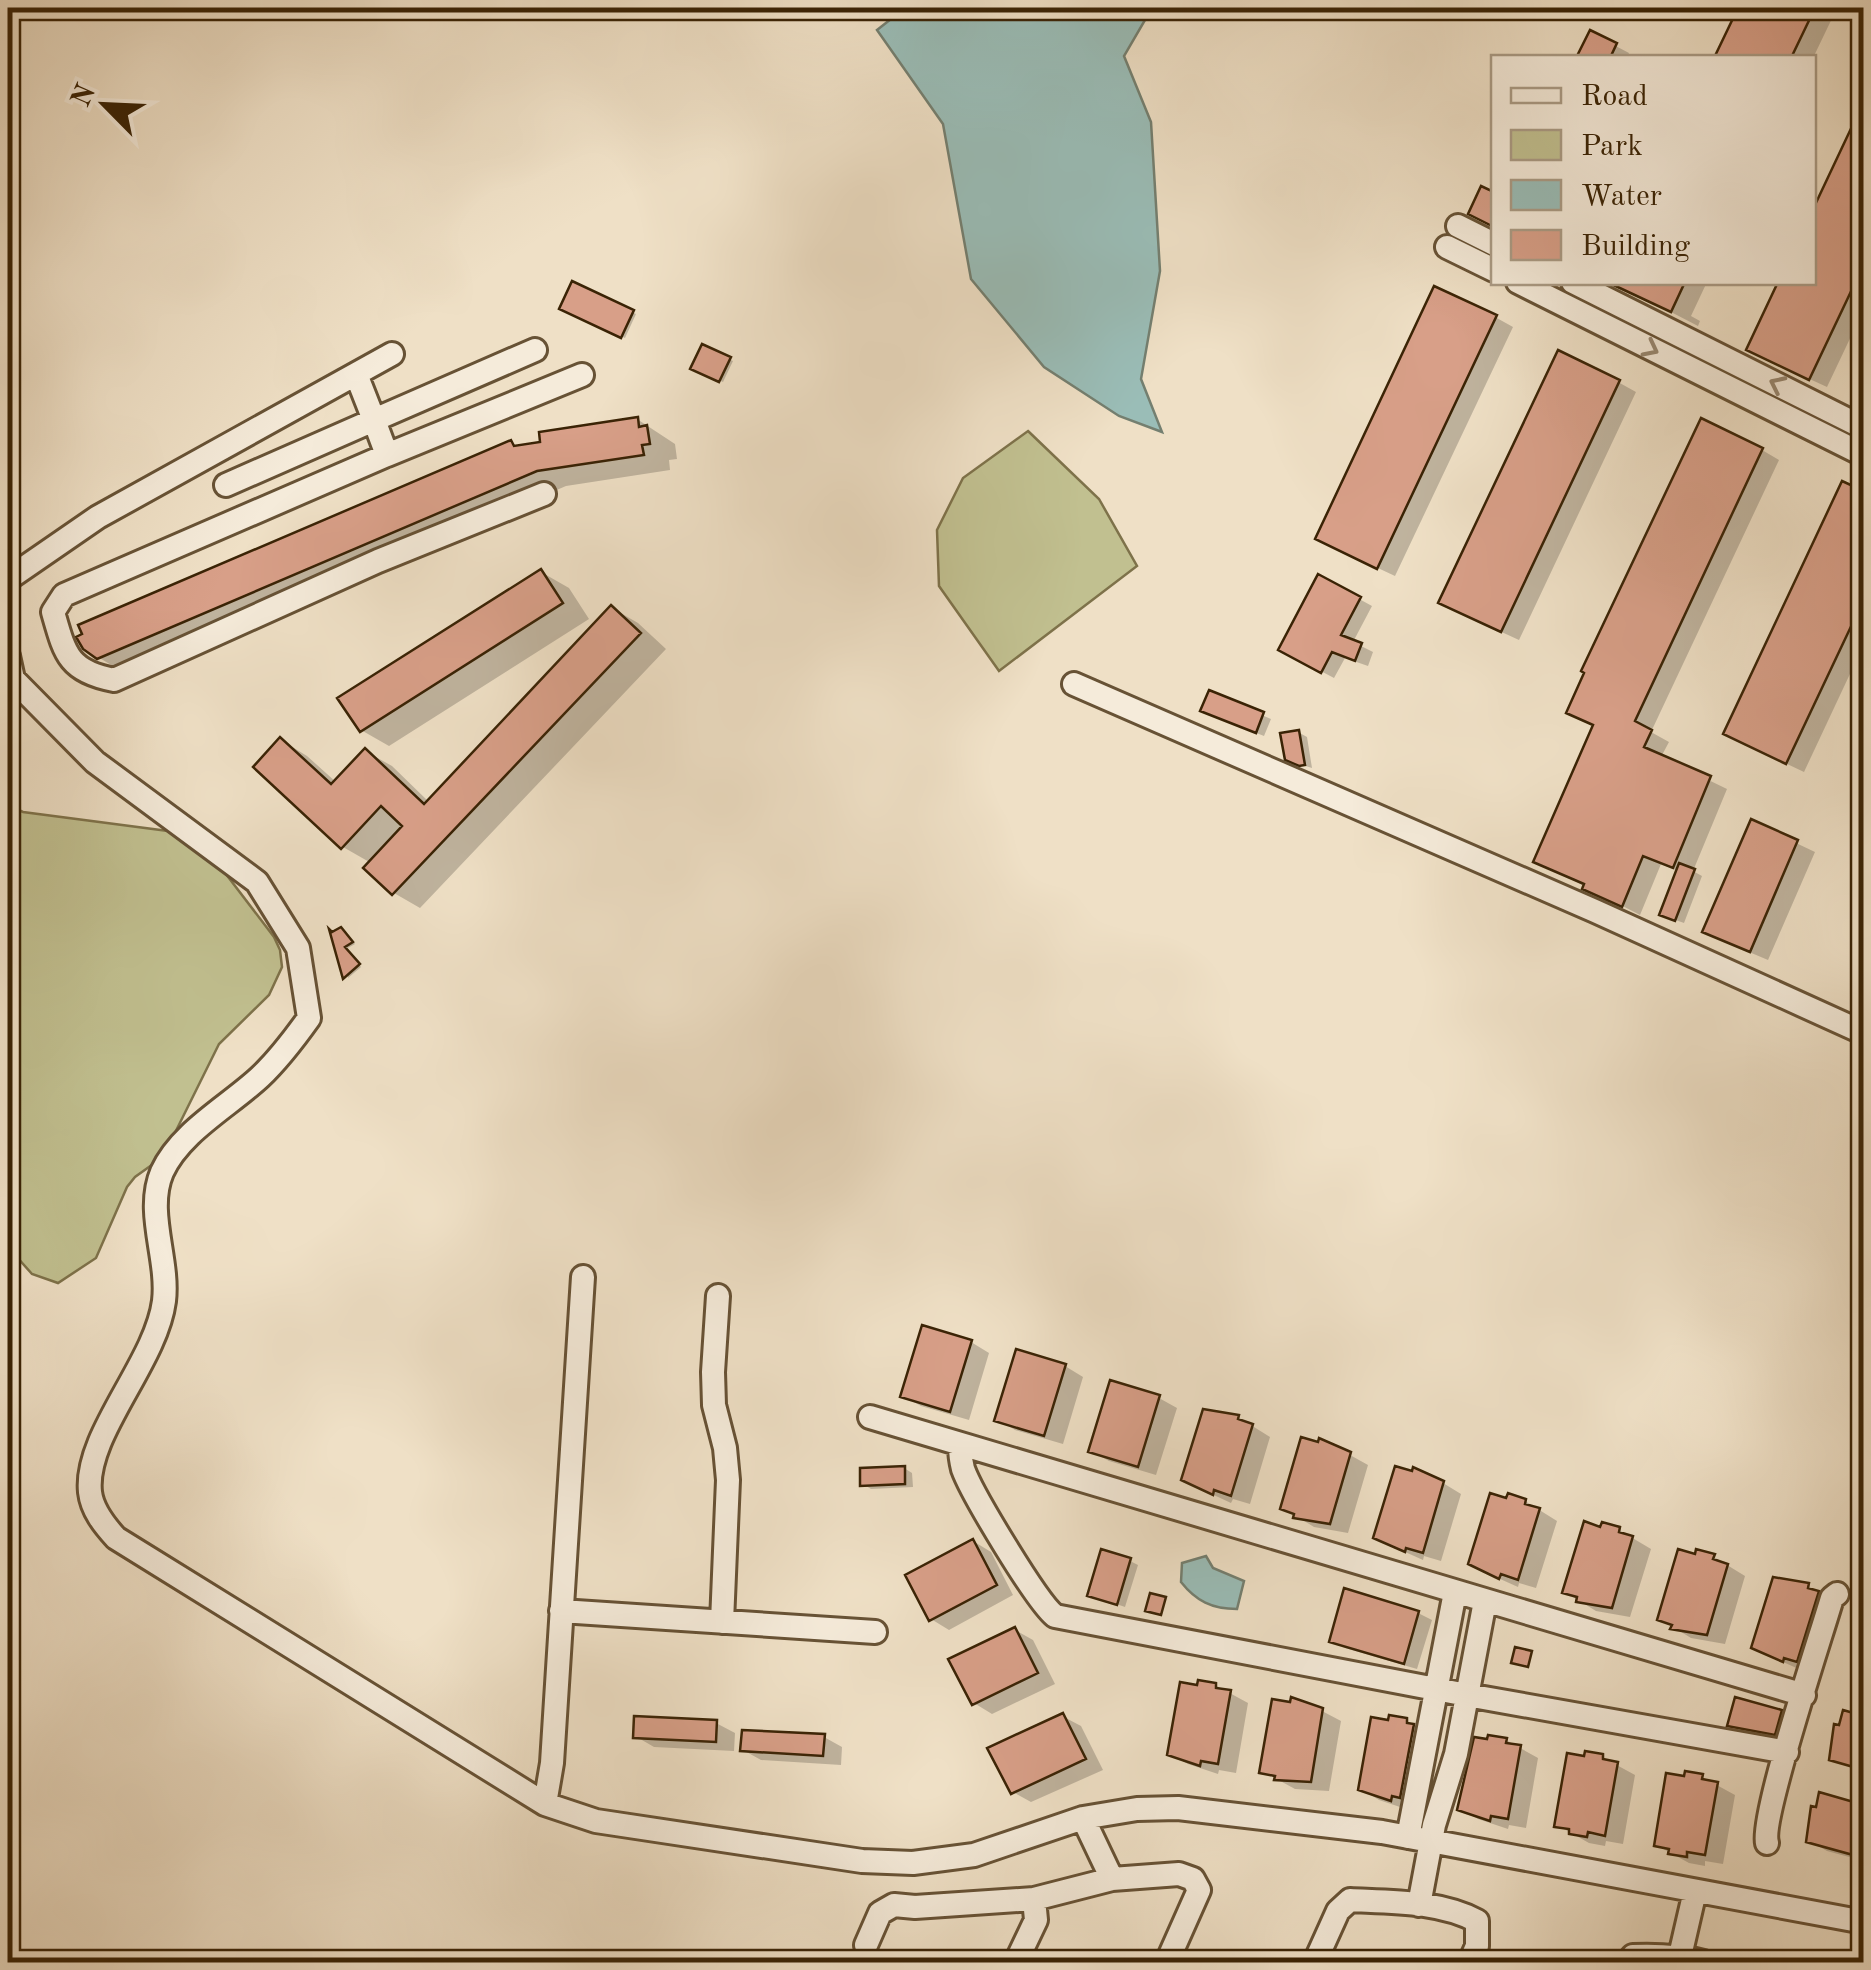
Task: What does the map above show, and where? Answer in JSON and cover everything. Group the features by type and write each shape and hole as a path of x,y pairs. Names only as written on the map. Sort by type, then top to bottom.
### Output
{"street":[{"path":"1491,243 1452,236 1491,268"},
{"path":"1524,285 1864,455"},
{"path":"1564,305 1572,285"},
{"path":"1577,285 1864,428"},
{"path":"226,486 535,350"},
{"path":"1698,372 1710,350"},
{"path":"8,578 98,516 392,354"},
{"path":"356,374 388,456"},
{"path":"544,494 378,561 114,680 91,676 73,665 53,612 64,595 582,375"},
{"path":"1829,438 1838,414"},
{"path":"8,656 13,680 96,762 257,882 298,948 309,1018 262,1075 185,1141 163,1171 156,1193 164,1273 161,1318 142,1364 107,1427 91,1478 95,1509 124,1544 545,1804 596,1821 862,1861 913,1863 974,1855 1083,1818 1138,1809 1178,1808 1420,1839 1864,1922"},
{"path":"1074,684 1864,1033"},
{"path":"545,1804 552,1763 583,1277"},
{"path":"718,1296 712,1372 728,1480 722,1622"},
{"path":"870,1417 1804,1695"},
{"path":"960,1446 964,1473 1037,1597 1056,1616 1787,1752"},
{"path":"1419,1905 1420,1839 1435,1689 1455,1592"},
{"path":"1767,1843 1764,1833 1832,1598 1837,1594"},
{"path":"1420,1839 1438,1810 1452,1772 1486,1601"},
{"path":"561,1611 876,1632"},
{"path":"1083,1818 1112,1880"},
{"path":"866,1945 880,1913 894,1905 1034,1900 1112,1880 1179,1874 1193,1879 1199,1890 1168,1962"},
{"path":"1680,1956 1696,1891"},
{"path":"1016,1962 1036,1920 1034,1900"},
{"path":"1316,1962 1338,1911 1350,1900 1462,1913 1476,1921 1477,1946 1470,1962"},
{"path":"1628,1962 1633,1956 1680,1956 1704,1962"}],"green space":[{"path":"1028,431 1099,499 1137,566 999,671 939,586 937,530 963,478"},
{"path":"8,805 23,812 168,831 203,844 274,937 282,967 269,995 219,1044 163,1157 127,1187 96,1258 58,1283 32,1274 8,1247"}],"water":[{"path":"905,8 1152,8 1124,56 1151,122 1160,271 1141,379 1162,432 1119,416 1044,367 971,279 943,124 877,30"},
{"path":"1206,1556 1213,1568 1244,1581 1237,1609 1205,1603 1181,1582 1182,1563"}],"building":[{"path":"1738,8 1815,8 1792,55 1715,55"},
{"path":"1590,30 1617,43 1611,55 1578,55"},
{"path":"1864,101 1864,264 1809,380 1746,350 1777,285 1816,285 1816,203"},
{"path":"1481,186 1491,191 1491,226 1468,214"},
{"path":"572,281 634,310 621,338 559,309"},
{"path":"1613,285 1684,285 1671,312"},
{"path":"1434,286 1497,315 1377,569 1315,539"},
{"path":"702,344 731,357 719,382 690,369"},
{"path":"1558,350 1620,380 1501,632 1438,603"},
{"path":"638,417 639,427 647,425 650,444 642,445 644,455 537,471 97,659 83,649 76,637 82,634 78,625 511,440 514,446 540,442 539,432"},
{"path":"1701,418 1763,448 1635,721 1652,730 1644,747 1711,776 1673,868 1643,856 1622,907 1582,889 1584,884 1533,862 1593,725 1566,713 1584,673 1581,671"},
{"path":"1842,481 1864,491 1864,599 1786,764 1723,734"},
{"path":"541,569 563,603 360,732 337,698"},
{"path":"1318,574 1361,597 1341,635 1362,643 1355,661 1332,652 1321,673 1278,650"},
{"path":"611,605 641,633 392,895 363,868 402,826 381,806 341,849 253,767 280,737 331,784 365,748 424,804"},
{"path":"1209,690 1264,712 1256,733 1200,711"},
{"path":"1299,730 1305,765 1299,766 1285,760 1280,733"},
{"path":"1751,819 1798,840 1750,952 1702,932"},
{"path":"1679,863 1695,869 1675,921 1659,915"},
{"path":"341,927 353,942 345,947 360,964 343,979 329,929 332,932"},
{"path":"922,1325 972,1340 950,1412 900,1397"},
{"path":"1016,1349 1066,1364 1044,1436 994,1421"},
{"path":"1110,1380 1160,1395 1138,1467 1088,1452"},
{"path":"1203,1409 1239,1415 1238,1419 1253,1424 1231,1496 1214,1490 1213,1495 1181,1480"},
{"path":"1301,1437 1318,1442 1319,1438 1351,1452 1330,1524 1293,1518 1294,1514 1280,1509"},
{"path":"905,1466 905,1484 860,1486 860,1468"},
{"path":"1395,1466 1412,1471 1413,1467 1444,1481 1423,1553 1406,1548 1405,1552 1373,1538"},
{"path":"1490,1493 1506,1498 1508,1493 1540,1508 1518,1580 1501,1574 1499,1579 1468,1564"},
{"path":"1584,1521 1600,1527 1602,1522 1620,1527 1619,1532 1633,1536 1612,1608 1576,1602 1577,1597 1562,1593"},
{"path":"973,1539 997,1585 929,1621 905,1575"},
{"path":"1101,1549 1131,1558 1117,1605 1087,1596"},
{"path":"1678,1549 1715,1554 1713,1559 1728,1564 1707,1635 1670,1629 1672,1625 1657,1620"},
{"path":"1773,1577 1809,1583 1808,1588 1819,1591 1797,1662 1784,1658 1783,1662 1751,1648"},
{"path":"1344,1588 1419,1611 1404,1664 1329,1642"},
{"path":"1150,1593 1166,1597 1161,1615 1145,1611"},
{"path":"1015,1627 1038,1673 972,1705 948,1659"},
{"path":"1515,1647 1532,1651 1528,1667 1511,1663"},
{"path":"1198,1680 1231,1690 1218,1764 1201,1761 1200,1766 1167,1755 1180,1682 1197,1685"},
{"path":"1291,1697 1323,1708 1311,1782 1274,1780 1275,1776 1259,1773 1272,1699 1290,1702"},
{"path":"1735,1697 1782,1710 1775,1735 1727,1726"},
{"path":"1843,1710 1864,1716 1864,1770 1829,1760 1834,1724 1839,1725"},
{"path":"1063,1713 1086,1759 1011,1794 987,1748"},
{"path":"1389,1715 1407,1718 1407,1723 1414,1724 1400,1798 1392,1796 1391,1801 1358,1790 1371,1717 1388,1720"},
{"path":"634,1716 717,1720 716,1742 633,1738"},
{"path":"742,1730 825,1734 823,1756 740,1751"},
{"path":"1488,1735 1521,1745 1508,1819 1491,1816 1490,1821 1457,1810 1474,1737 1487,1739"},
{"path":"1585,1751 1618,1762 1605,1836 1588,1832 1587,1837 1569,1834 1569,1829 1554,1827 1567,1753 1584,1756"},
{"path":"1685,1771 1718,1782 1705,1855 1668,1854 1669,1849 1654,1846 1666,1773 1684,1776"},
{"path":"1819,1792 1864,1805 1864,1858 1806,1842 1811,1806 1816,1807"}]}
